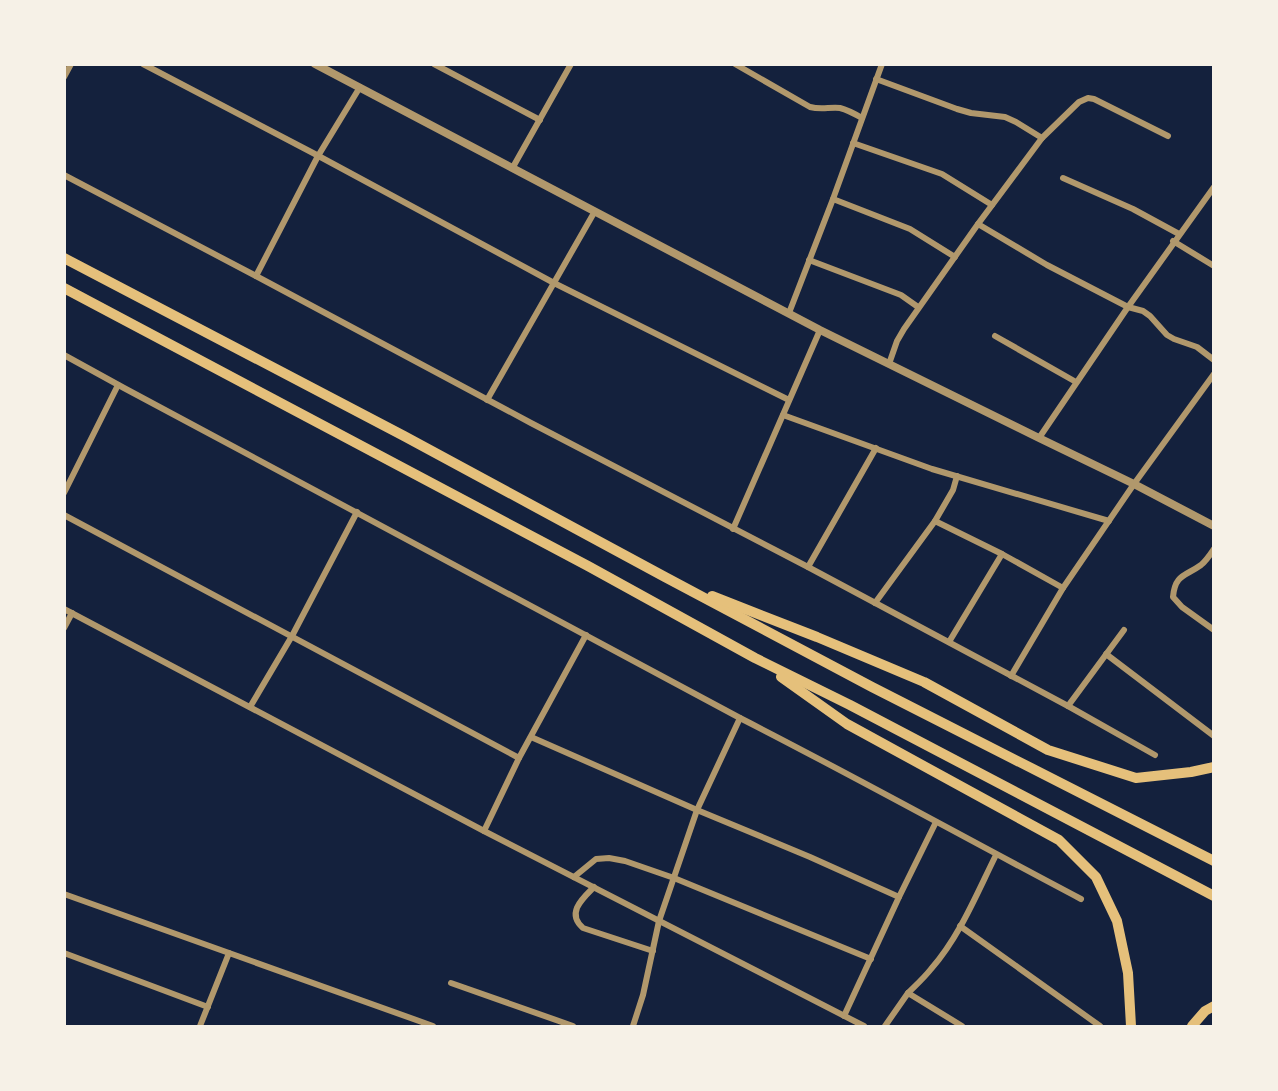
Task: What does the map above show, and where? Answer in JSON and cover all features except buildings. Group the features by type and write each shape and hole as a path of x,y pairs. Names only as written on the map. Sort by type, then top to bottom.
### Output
{"highway":[{"path":"64,258 404,436 664,577 883,692 1214,861"},
{"path":"64,288 588,566 755,658 850,705 1214,896"},
{"path":"664,577 924,682 1048,750 1136,778 1214,767"},
{"path":"755,658 847,724 1059,840 1096,877 1117,921 1128,973 1131,1026"},
{"path":"1192,1026 1205,1011 1214,1006"}],"street":[{"path":"64,77 71,64"},
{"path":"142,64 554,282 789,400"},
{"path":"315,64 820,330 1134,484 1214,526"},
{"path":"434,64 540,120"},
{"path":"513,167 571,64"},
{"path":"735,64 810,107 820,110 838,108 848,110 862,118"},
{"path":"789,313 882,64"},
{"path":"876,80 957,109 982,115 1005,117 1042,138"},
{"path":"256,276 318,156 360,87"},
{"path":"889,364 897,341 918,307 978,224 1042,138 1079,102 1088,98 1094,99 1168,135"},
{"path":"853,143 942,174 992,205"},
{"path":"64,175 487,400 808,567 1155,755"},
{"path":"1063,178 1133,209 1179,234"},
{"path":"1039,438 1173,241 1214,187"},
{"path":"833,199 925,237 955,257"},
{"path":"487,400 595,211"},
{"path":"978,224 1031,256 1128,307 1143,311 1167,335 1197,347 1214,360"},
{"path":"1173,241 1214,266"},
{"path":"809,260 894,292 918,307"},
{"path":"734,529 820,330"},
{"path":"995,336 1076,382"},
{"path":"64,355 1081,899"},
{"path":"1011,676 1063,588 1134,484 1214,374"},
{"path":"64,493 118,385"},
{"path":"783,415 932,469 1109,521"},
{"path":"808,567 876,448"},
{"path":"875,603 935,521 953,490 957,476"},
{"path":"250,706 292,636 357,512"},
{"path":"64,515 519,758"},
{"path":"935,521 1002,554 1063,588"},
{"path":"1214,549 1200,565 1180,579 1174,588 1173,597 1182,607 1214,630"},
{"path":"949,642 1002,554"},
{"path":"64,609 484,831 864,1026"},
{"path":"64,628 72,613"},
{"path":"1068,706 1124,630"},
{"path":"484,831 519,758 586,635"},
{"path":"1106,654 1214,736"},
{"path":"633,1026 643,995 659,921 697,810 740,718"},
{"path":"531,736 697,810 810,856 899,897"},
{"path":"844,1016 936,822"},
{"path":"885,1026 908,993 931,969 960,926 996,855"},
{"path":"574,877 596,859 609,858 625,861 674,878 871,959"},
{"path":"594,887 580,902 575,914 577,922 583,928 653,951"},
{"path":"64,894 433,1026"},
{"path":"960,926 1100,1026"},
{"path":"200,1026 229,952"},
{"path":"64,953 208,1007"},
{"path":"451,983 573,1026"},
{"path":"908,993 962,1026"}]}
